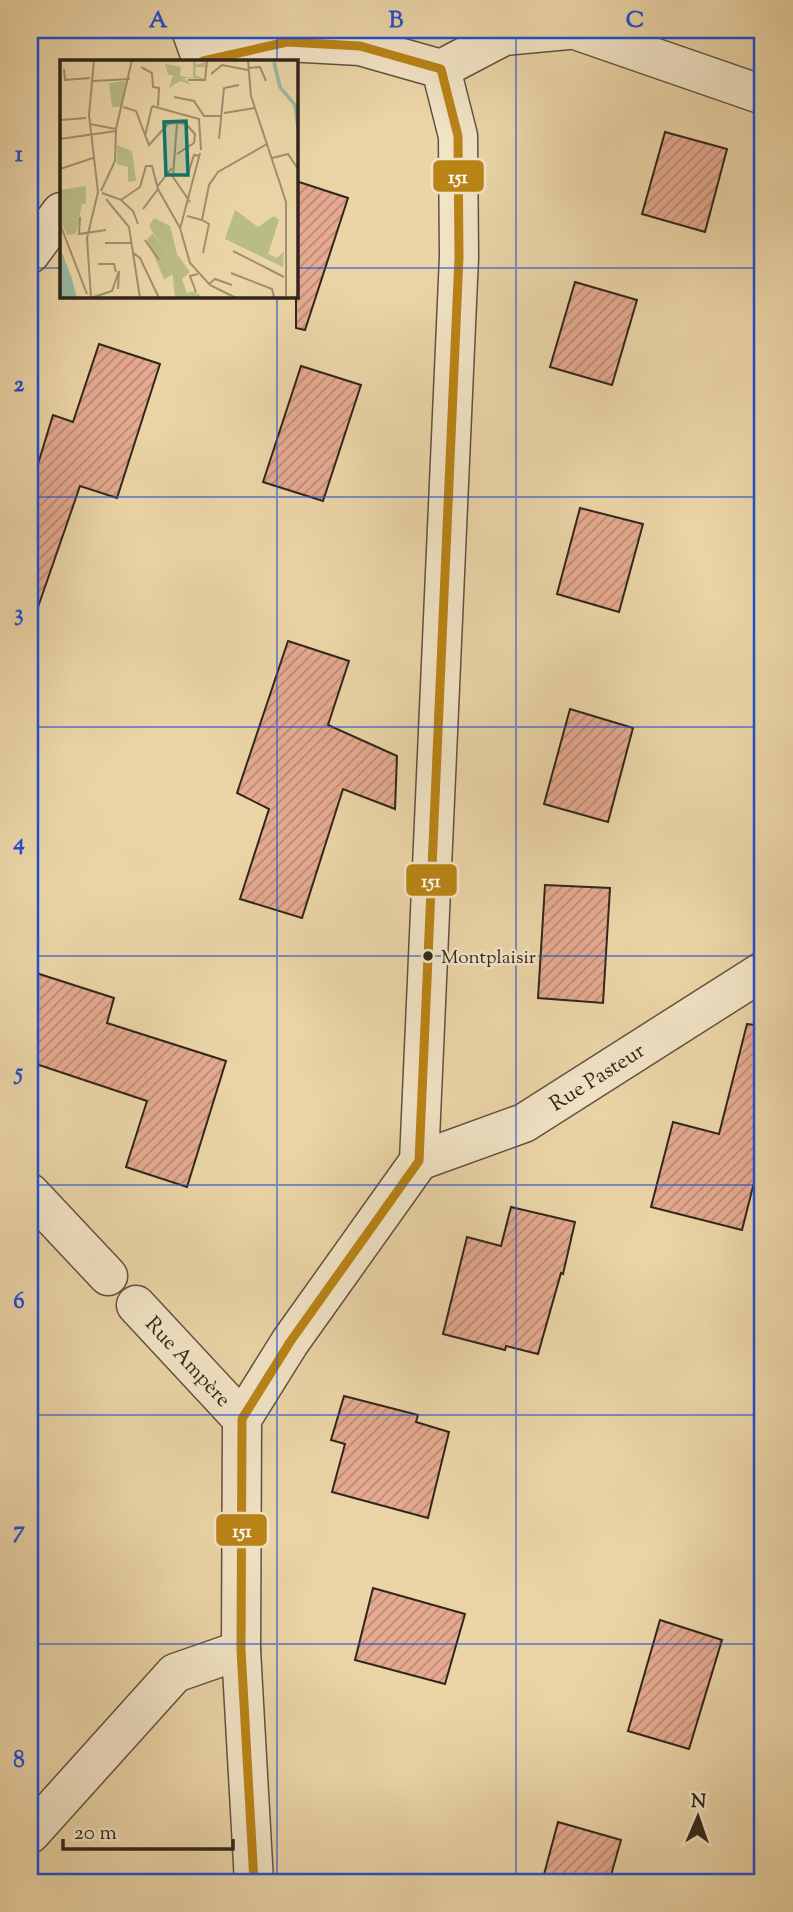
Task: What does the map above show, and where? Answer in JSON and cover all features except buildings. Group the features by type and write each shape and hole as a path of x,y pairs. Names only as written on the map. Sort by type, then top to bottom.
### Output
{"street":[{"path":"191,30 203,60"},
{"path":"207,60 287,42 360,46 441,69 504,36 568,30"},
{"path":"575,30 763,95"},
{"path":"254,1882 241,1650 242,1419 290,1342 419,1161 459,257 458,136 441,69"},
{"path":"30,254 60,213"},
{"name":"Rue Pasteur","path":"419,1161 524,1123 763,971"},
{"path":"30,1193 108,1276"},
{"name":"Rue Ampère","path":"136,1305 242,1419"},
{"path":"30,1834 175,1673 241,1650"}],"transit line":[{"name":"151","path":"207,60 287,42 360,46 441,69 458,136 459,257 419,1161 290,1342 242,1419 241,1650 254,1882"}],"place":[{"name":"Montplaisir","path":"428,956"}]}
